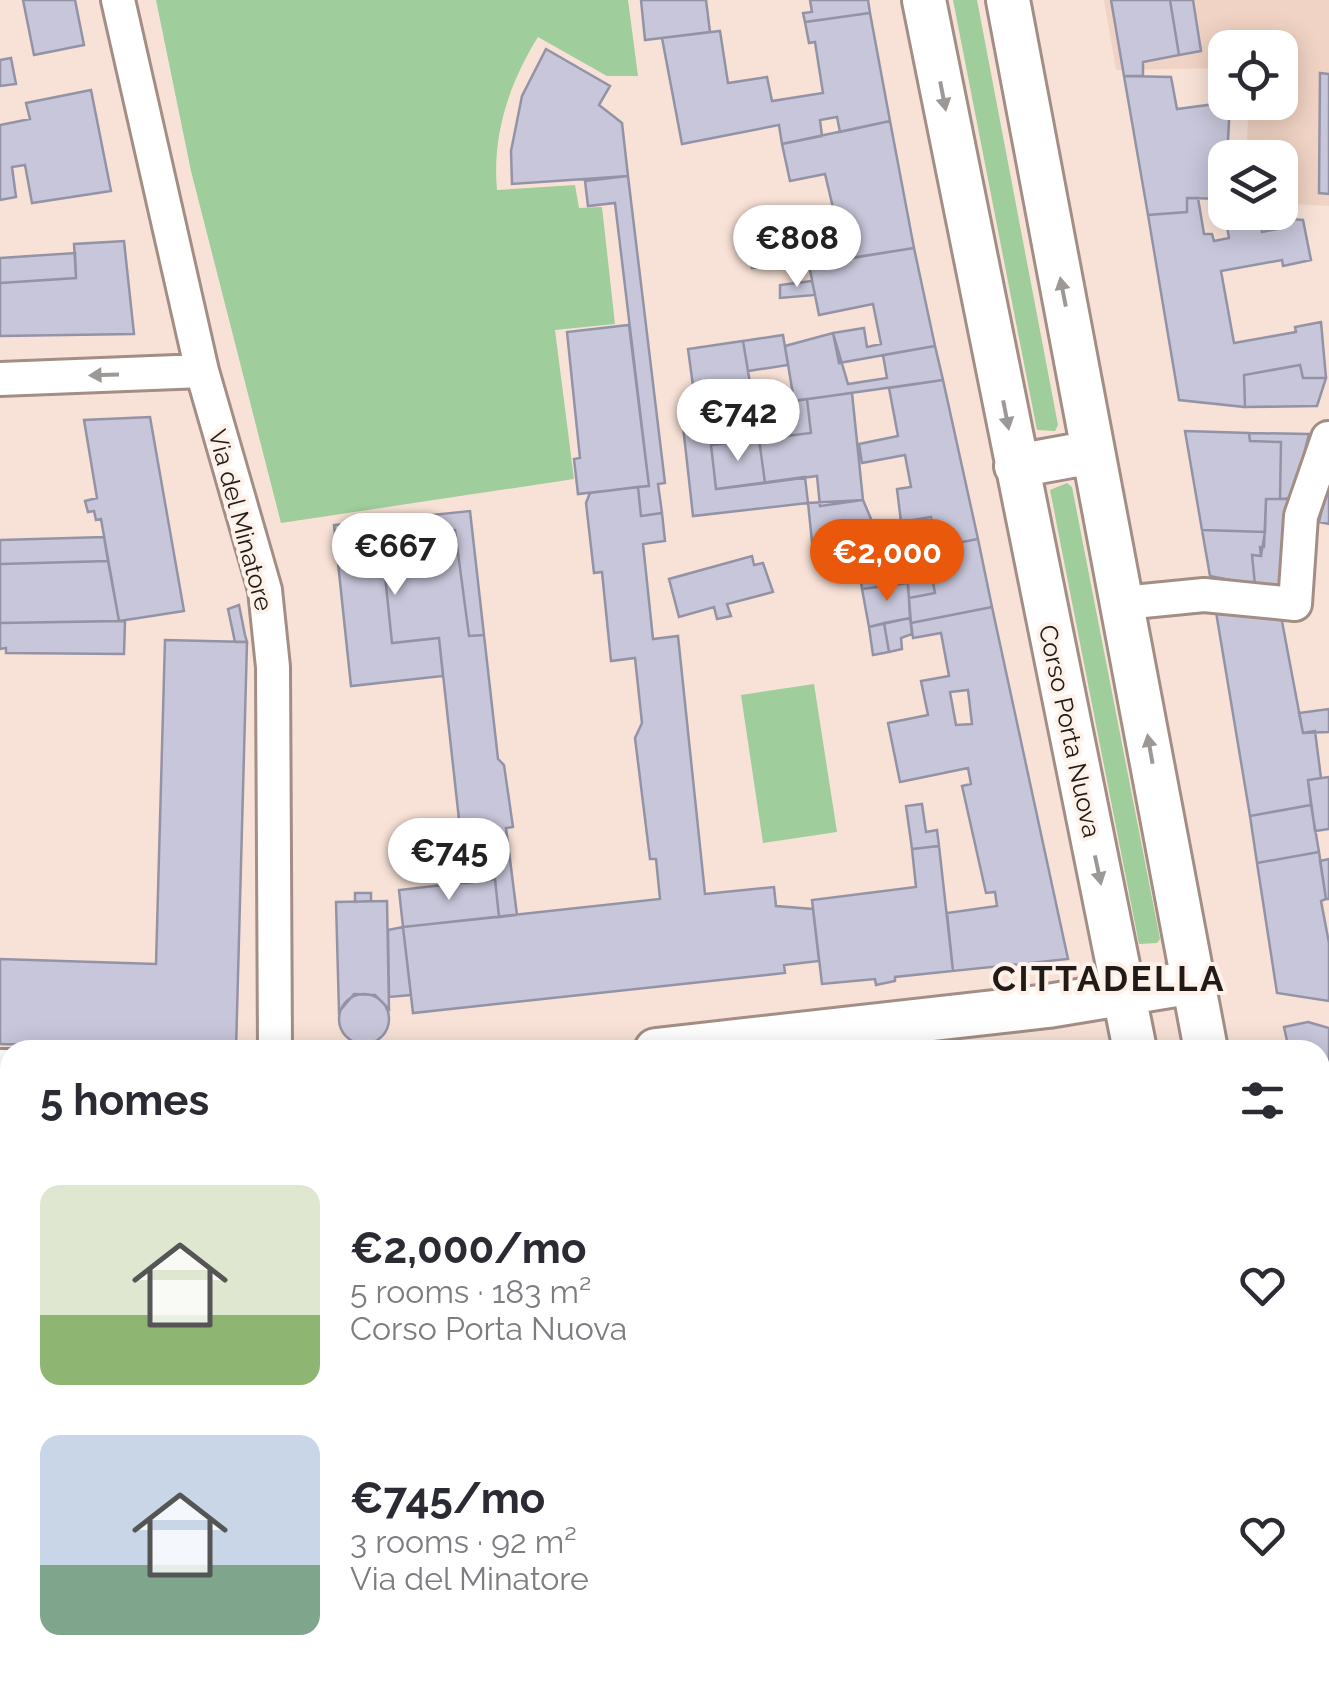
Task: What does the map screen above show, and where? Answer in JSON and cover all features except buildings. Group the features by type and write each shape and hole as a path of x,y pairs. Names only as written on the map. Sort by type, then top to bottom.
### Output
{"street":[{"name":"Via del Minatore","path":"118,0 202,371 265,590 273,668 275,1040"},
{"name":"Corso Porta Nuova","path":"924,0 1133,1040"},
{"path":"1008,0 1204,1040"},
{"path":"0,378 202,371"},
{"path":"1124,603 1204,594 1296,604 1302,516 1328,438"},
{"path":"1016,466 1093,452"},
{"path":"741,1040 1124,995 1194,982"}],"shaded area":[{"path":"1104,0 1329,0 1329,206 1298,204 1298,140 1247,140 1248,120 1298,120 1298,30 1208,30 1208,68 1116,70"}],"green space":[{"path":"156,0 628,0 638,76 607,76 538,37 511,91 497,149 497,190 575,185 579,208 602,207 615,324 555,330 574,479 281,523 191,171"},
{"path":"953,0 977,0 1058,425 1055,431 1037,430"},
{"path":"1067,483 1072,487 1160,939 1157,943 1139,944 1050,490"},
{"path":"814,684 837,832 763,843 741,695"}],"district":[{"name":"CITTADELLA","path":"1109,979"}]}
